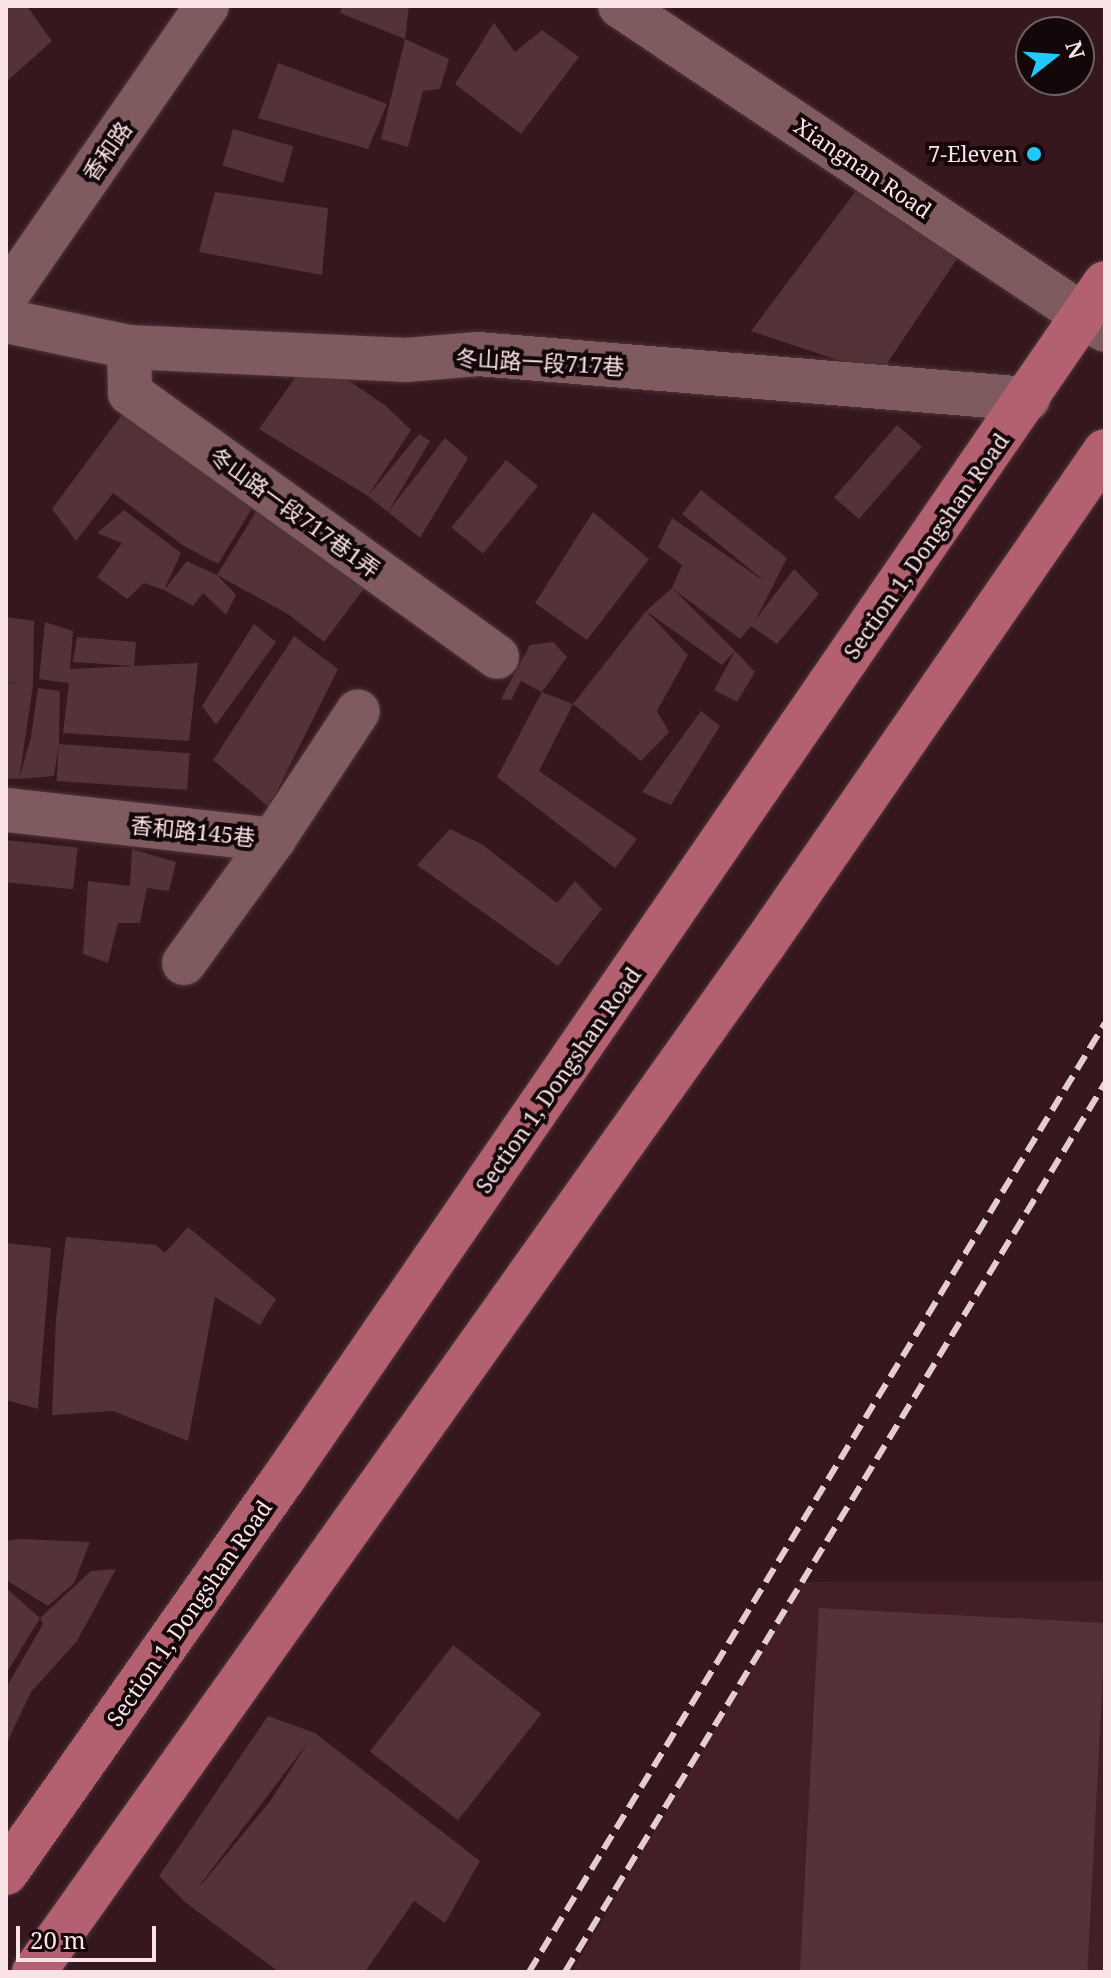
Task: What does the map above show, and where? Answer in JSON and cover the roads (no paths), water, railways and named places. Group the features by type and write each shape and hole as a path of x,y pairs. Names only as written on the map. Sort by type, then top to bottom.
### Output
{"main road":[{"name":"Section 1, Dongshan Road","path":"6,1873 283,1479 1028,399 1098,310"},
{"path":"34,1972 765,943 1105,451"}],"street":[{"name":"香和路","path":"6,296 207,6"},
{"name":"Xiangnan Road","path":"620,6 1098,310"},
{"name":"冬山路一段717巷","path":"6,321 129,347 406,360 478,354 1028,399"},
{"name":"冬山路一段717巷1弄","path":"129,347 130,393 497,657"},
{"name":"香和路145巷","path":"6,810 273,840 358,711"},
{"path":"184,963 273,840"}],"railway":[{"path":"529,1972 1105,1023"},
{"path":"565,1972 1105,1083"}],"place":[{"name":"7-Eleven","path":"1034,154"}]}
